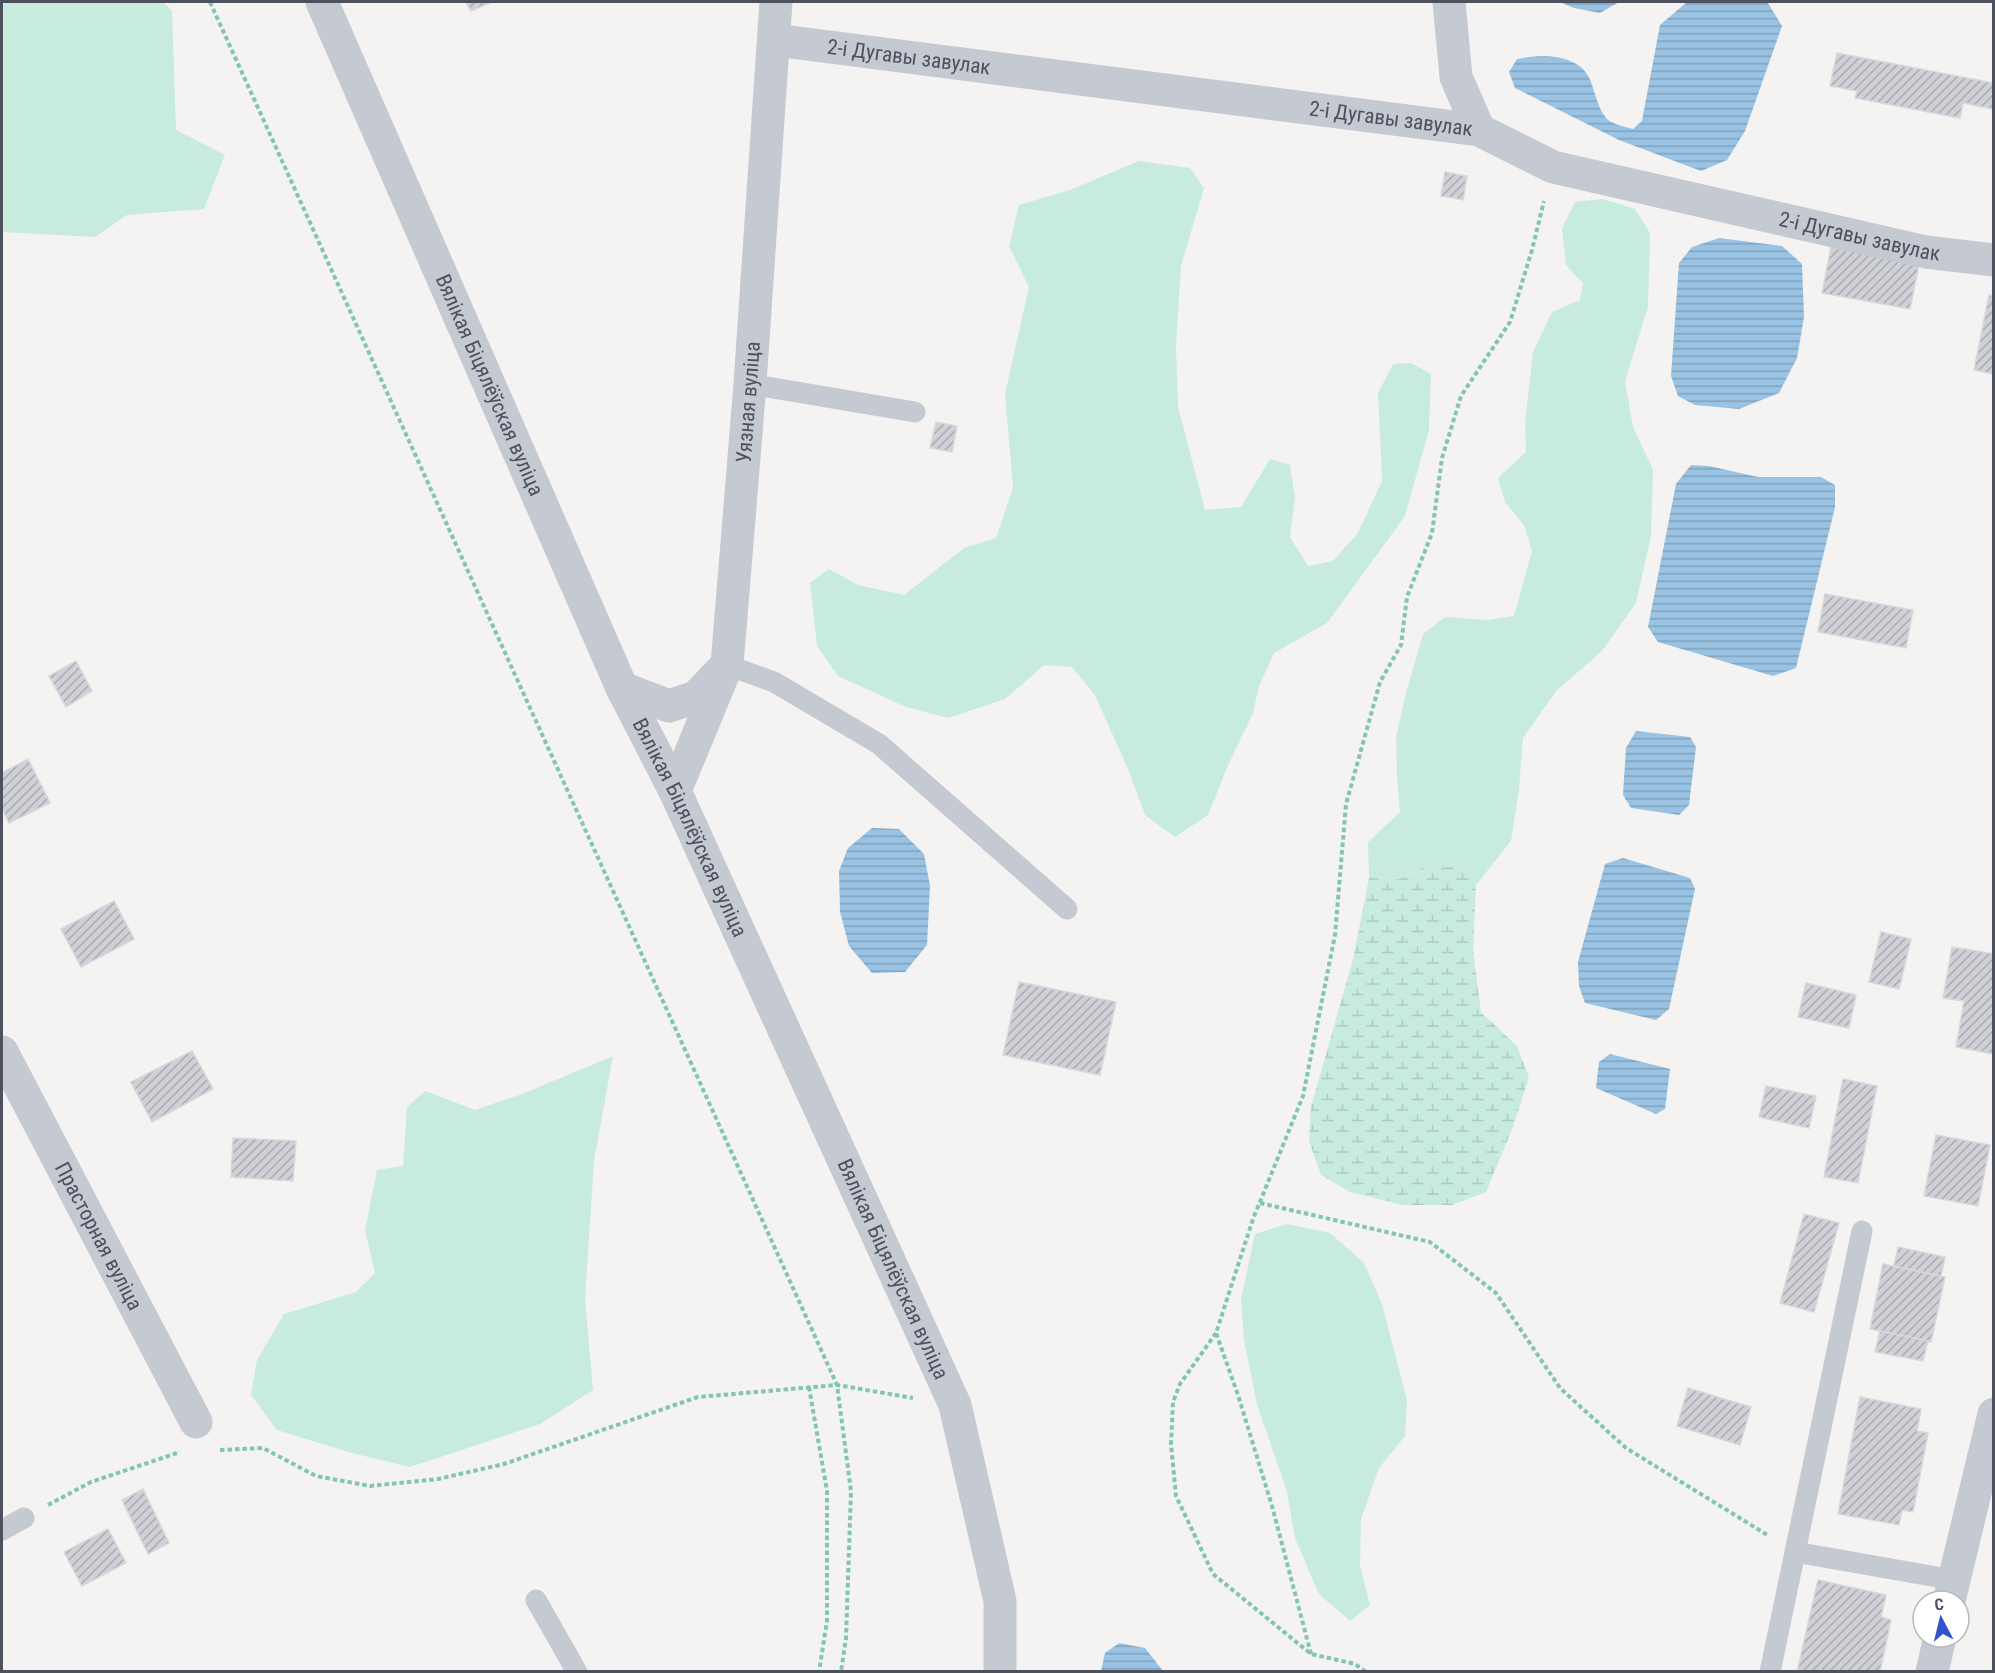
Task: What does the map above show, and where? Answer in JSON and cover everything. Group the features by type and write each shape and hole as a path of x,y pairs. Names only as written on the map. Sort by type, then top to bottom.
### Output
{"street":[{"name":"Вялікая Біцялёўская вуліца","path":"322,2 622,688 675,791 955,1405 1000,1601 1000,1671"},
{"name":"Уязная вуліца","path":"675,791 727,665 750,384 776,2"},
{"path":"1449,2 1456,77 1479,130"},
{"name":"2-і Дугавы завулак","path":"775,40 1479,130 1552,167 1926,252 1994,260"},
{"path":"622,688 669,706 696,697 727,665"},
{"name":"Прасторная вуліца","path":"2,1052 190,1436"},
{"path":"1951,1589 1994,1414"},
{"path":"1932,1671 1937,1649"}],"lane":[{"path":"750,384 915,412"},
{"path":"727,665 774,682 879,744 1067,909"},
{"path":"1770,1671 1862,1231"},
{"path":"2,1530 24,1518"},
{"path":"1795,1552 1943,1589"},
{"path":"536,1600 577,1671"}],"path":[{"path":"210,2 837,1385 851,1491 846,1638 841,1671"},
{"path":"1366,1671 1355,1665 1311,1654 1213,1574 1176,1496 1171,1444 1173,1402 1180,1384 1216,1333 1260,1203 1303,1096 1335,935 1346,804 1380,681 1401,645 1407,597 1432,533 1442,458 1461,396 1510,322 1532,250 1552,167"},
{"path":"1260,1203 1430,1242 1496,1293 1560,1388 1626,1448 1795,1552"},
{"path":"1216,1333 1238,1395 1272,1506 1311,1654"},
{"path":"218,1450 263,1448 316,1476 370,1486 438,1479 504,1464 698,1397 837,1385 955,1405"},
{"path":"809,1387 827,1491 827,1621 819,1671"},
{"path":"24,1518 91,1482 190,1436"}],"green space":[{"path":"2,2 163,2 172,11 176,130 225,155 204,209 127,215 95,237 2,232"},
{"path":"1139,161 1190,168 1204,188 1181,266 1176,346 1178,407 1205,510 1241,507 1270,459 1290,465 1295,497 1290,537 1308,566 1333,561 1358,533 1382,481 1378,393 1393,364 1411,363 1431,374 1429,430 1405,516 1327,623 1274,653 1259,686 1253,713 1208,815 1175,837 1145,815 1128,769 1095,695 1072,667 1044,665 1005,699 948,718 906,707 838,676 817,646 810,583 829,569 858,585 904,595 964,548 996,538 1013,487 1005,394 1029,287 1009,246 1019,205 1070,190"},
{"path":"1603,199 1635,209 1650,233 1648,307 1625,381 1633,427 1653,470 1651,536 1636,603 1602,651 1556,691 1523,738 1519,789 1511,841 1476,885 1458,867 1425,867 1400,879 1369,878 1368,842 1400,812 1396,737 1423,634 1445,617 1487,620 1514,616 1532,551 1524,525 1505,502 1498,478 1526,452 1525,424 1533,352 1552,312 1580,300 1583,283 1566,265 1562,228 1575,202"},
{"path":"1425,867 1459,867 1476,885 1473,950 1481,1012 1517,1046 1529,1077 1513,1127 1486,1192 1452,1205 1402,1205 1350,1192 1321,1175 1309,1141 1311,1107 1353,959 1369,878 1400,879"},
{"path":"613,1056 594,1161 585,1298 593,1390 540,1424 410,1467 352,1453 277,1430 251,1395 257,1360 284,1314 356,1292 375,1273 365,1230 377,1170 403,1166 407,1107 425,1091 475,1110 522,1094"},
{"path":"1287,1224 1330,1233 1364,1263 1382,1304 1407,1400 1405,1436 1379,1468 1361,1519 1360,1566 1370,1605 1350,1621 1319,1594 1295,1538 1287,1492 1257,1404 1244,1340 1241,1299 1255,1234"}],"water":[{"path":"1560,2 1619,2 1600,13 1574,8"},
{"path":"1687,2 1768,3 1782,26 1745,131 1727,160 1701,171 1619,140 1515,88 1509,72 1517,59 1538,56 1571,61 1587,74 1607,119 1633,129 1642,121 1660,25"},
{"path":"1719,238 1782,246 1802,264 1804,317 1797,358 1779,393 1739,409 1695,405 1678,396 1671,376 1679,263 1692,247"},
{"path":"1691,465 1709,466 1758,477 1821,477 1835,485 1835,507 1796,668 1773,676 1658,642 1648,627 1676,484"},
{"path":"1636,731 1690,737 1696,747 1689,805 1679,815 1631,808 1623,795 1626,748"},
{"path":"872,828 899,829 924,854 930,886 927,945 905,972 872,973 849,946 840,912 839,871 848,848"},
{"path":"1623,858 1690,878 1695,889 1669,1009 1656,1020 1585,1003 1579,986 1578,962 1605,864"},
{"path":"1610,1054 1670,1069 1665,1109 1656,1114 1596,1088 1599,1062"},
{"path":"1119,1643 1145,1648 1163,1671 1101,1671 1105,1653"}],"building":[{"path":"466,2 492,2 471,11"},
{"path":"1837,53 1994,83 1993,109 1963,103 1960,118 1855,98 1857,91 1830,86"},
{"path":"1445,172 1467,176 1463,200 1441,196"},
{"path":"1831,247 1919,264 1910,309 1822,293"},
{"path":"1989,295 1994,296 1994,374 1974,370"},
{"path":"936,422 957,426 952,452 930,448"},
{"path":"1825,594 1913,610 1906,648 1818,632"},
{"path":"76,661 92,691 66,707 49,676"},
{"path":"28,759 50,803 9,823 2,808 2,773"},
{"path":"114,901 134,939 81,967 61,929"},
{"path":"1881,932 1911,939 1899,989 1869,982"},
{"path":"1952,947 1994,954 1994,1054 1956,1047 1964,1001 1943,998"},
{"path":"1019,982 1116,1002 1100,1075 1003,1055"},
{"path":"1806,983 1856,995 1849,1028 1798,1017"},
{"path":"192,1051 213,1089 152,1122 131,1082"},
{"path":"1843,1079 1877,1086 1858,1183 1824,1177"},
{"path":"1766,1086 1816,1096 1809,1128 1759,1117"},
{"path":"1936,1135 1990,1145 1978,1206 1924,1196"},
{"path":"233,1138 296,1141 293,1181 231,1177"},
{"path":"1804,1214 1839,1223 1814,1312 1780,1303"},
{"path":"1898,1247 1945,1257 1941,1276 1894,1266"},
{"path":"1883,1264 1945,1277 1931,1342 1870,1329"},
{"path":"1880,1331 1928,1341 1923,1361 1875,1352"},
{"path":"1688,1388 1751,1407 1740,1445 1677,1426"},
{"path":"1860,1397 1921,1409 1917,1431 1928,1433 1913,1512 1902,1510 1899,1525 1838,1514"},
{"path":"143,1489 169,1543 148,1554 122,1500"},
{"path":"108,1529 126,1563 82,1586 64,1552"},
{"path":"1818,1580 1886,1595 1881,1617 1891,1620 1880,1672 1797,1672"}]}
